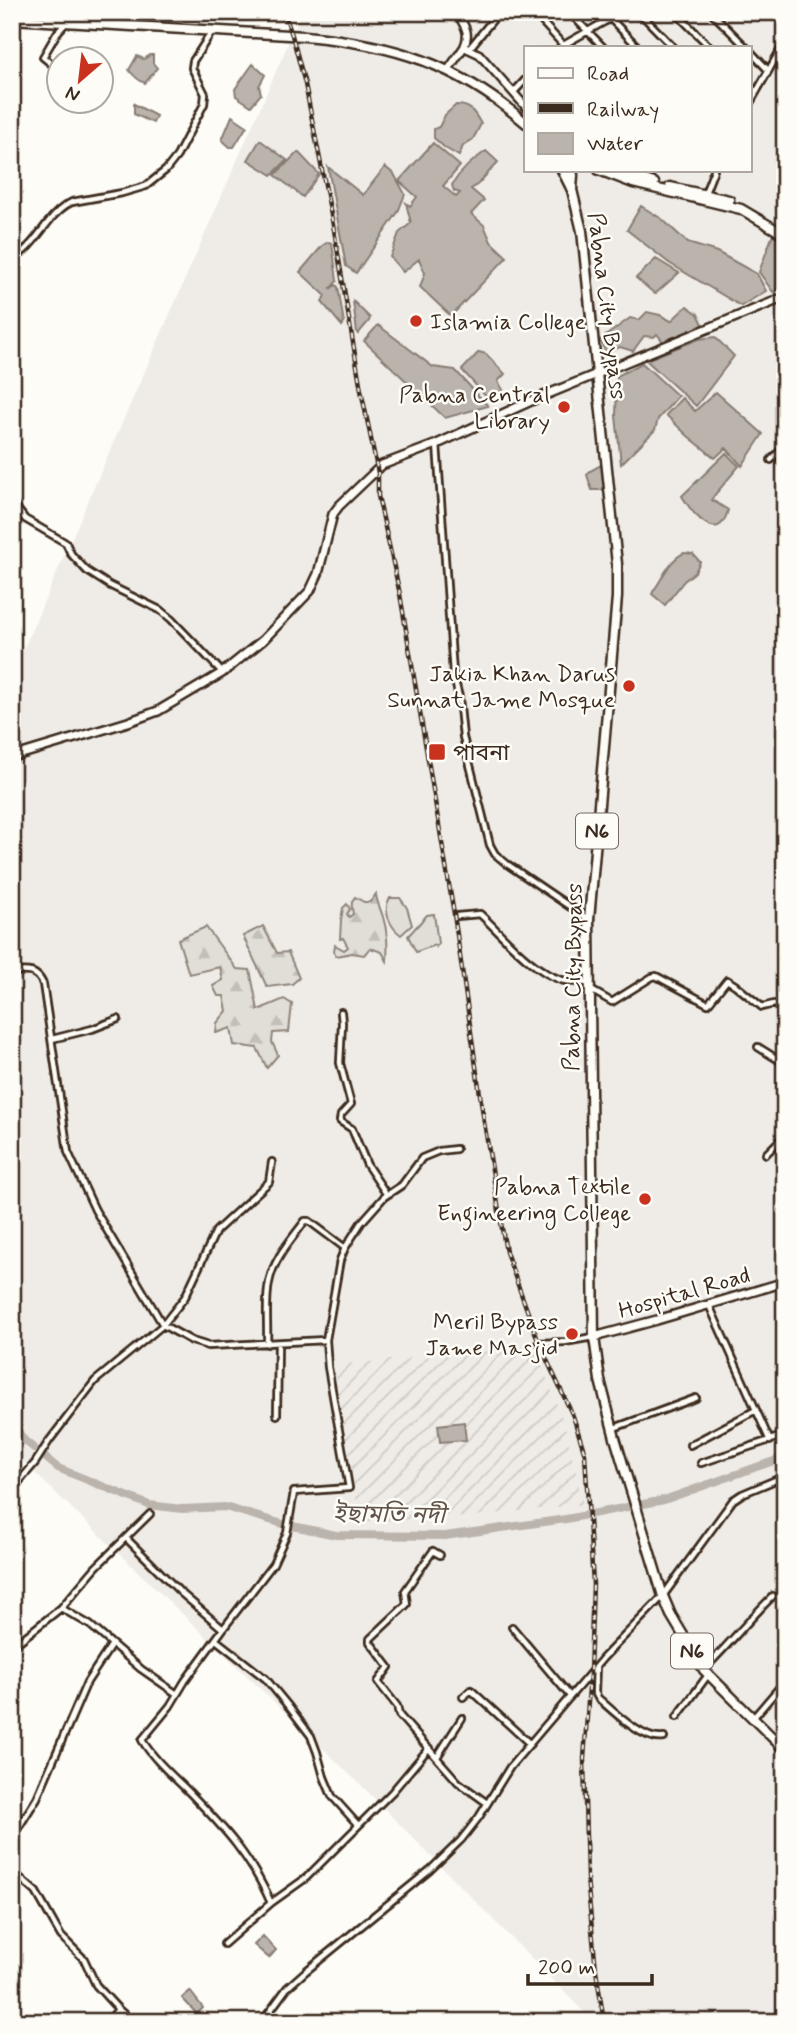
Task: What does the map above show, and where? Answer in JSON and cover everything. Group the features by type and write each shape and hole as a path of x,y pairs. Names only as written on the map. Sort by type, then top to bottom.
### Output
{"highway":[{"path":"12,19 213,29 344,39 387,48 448,69 524,121"},
{"name":"Pabna City Bypass","path":"563,172 572,190 582,231 616,540 617,597 589,920 594,1337 600,1380 613,1429 663,1596"},
{"name":"Pabna City Bypass","path":"572,172 572,190"},
{"path":"604,172 634,183 743,207"},
{"path":"629,172 676,191 705,193 743,207 785,232"},
{"name":"N6","path":"663,1596 671,1615 706,1672 785,1750"}],"main road":[{"path":"12,757 158,711 223,673 263,640 310,591 318,575 333,514 382,465 785,297"},
{"name":"Hospital Road","path":"594,1337 785,1282"}],"street":[{"path":"82,23 84,12"},
{"path":"456,12 468,32 467,48"},
{"path":"448,69 499,12"},
{"path":"533,12 563,46 625,12"},
{"path":"569,12 602,46"},
{"path":"604,12 637,46"},
{"path":"639,12 672,46"},
{"path":"675,12 709,46"},
{"path":"711,12 745,46"},
{"path":"49,46 67,22"},
{"path":"12,259 29,248 51,218 65,205 141,188 166,170 182,149 204,104 205,94 192,68 193,61 213,29"},
{"path":"752,99 785,42"},
{"path":"467,48 479,54 524,104"},
{"path":"752,53 768,70"},
{"path":"514,92 524,81"},
{"path":"752,88 756,92"},
{"path":"705,193 714,172"},
{"path":"437,444 453,673 466,749 490,845 507,864 589,920"},
{"path":"771,460 785,446"},
{"path":"12,502 21,515 33,525 66,543 71,554 87,571 160,610 223,673"},
{"path":"457,916 480,914 505,939 550,974 591,987 612,1002 656,976 708,1004 726,980 762,1007 774,1004 785,1009"},
{"path":"12,972 31,971 39,976 43,984 68,1152 95,1210 163,1325 203,1345 326,1340"},
{"path":"341,1012 340,1063 351,1104 341,1115 341,1121 352,1129 367,1165 387,1195"},
{"path":"52,1039 118,1019"},
{"path":"758,1047 785,1064"},
{"path":"766,1154 785,1135"},
{"path":"271,1903 260,1878 237,1842 158,1761 143,1738 170,1706 223,1629 273,1564 287,1534 293,1492 349,1488 328,1367 326,1340 336,1280 345,1248 360,1223 387,1195 399,1188 422,1158 439,1151 456,1150"},
{"path":"12,1490 36,1463 49,1441 95,1381 163,1325 185,1297 216,1231 270,1180 272,1162"},
{"path":"267,1344 268,1291 271,1276 282,1252 305,1220 345,1248"},
{"path":"709,1306 770,1441"},
{"path":"539,1343 594,1337"},
{"path":"277,1415 278,1343"},
{"path":"613,1429 696,1398"},
{"path":"690,1445 757,1410"},
{"path":"701,1463 785,1435"},
{"path":"262,2022 272,2006 296,1980 430,1870 461,1840 510,1767 570,1696 663,1596 733,1500 742,1494 784,1479"},
{"path":"12,1647 61,1608 96,1567 150,1514"},
{"path":"126,1538 180,1592 223,1629"},
{"path":"440,1555 433,1551 405,1591 407,1604 383,1625 370,1641 389,1667 379,1679 379,1685 397,1706 399,1715 458,1782 487,1803"},
{"path":"677,1717 706,1672 773,1595"},
{"path":"61,1608 90,1625 141,1669 177,1694"},
{"path":"512,1627 570,1696"},
{"path":"216,1640 266,1679 289,1707 311,1736 332,1796 358,1825"},
{"path":"12,1838 37,1798 87,1682 111,1644"},
{"path":"596,1667 595,1692 598,1698 645,1735 655,1739 664,1738"},
{"path":"753,1718 785,1681"},
{"path":"463,1697 471,1690 530,1744"},
{"path":"437,1757 462,1718"},
{"path":"224,1944 271,1903 306,1878 392,1792 429,1748"},
{"path":"12,1871 36,1892 55,1926 84,1959 96,1985 133,2022"},
{"path":"108,2022 118,2009"}],"shaded area":[{"path":"302,12 785,12 785,2022 594,2022 361,1785 12,1451 12,675"},
{"path":"535,1347 565,1426 583,1504 466,1517 360,1522 334,1365"}],"green space":[{"path":"376,894 386,931 387,961 382,952 370,948 364,955 352,953 336,956 335,945 344,950 348,947 343,938 340,939 343,908 347,904 350,909 347,914 349,917 353,914 352,903 355,897 370,902"},
{"path":"390,898 400,898 407,908 412,925 401,935 388,918"},
{"path":"434,914 438,943 436,947 435,945 416,952 408,936 427,915"},
{"path":"263,926 277,953 288,952 299,978 292,984 267,987 243,936"},
{"path":"206,927 237,969 250,970 258,1010 284,999 292,1004 289,1032 273,1033 272,1042 278,1055 267,1068 257,1048 234,1045 231,1028 216,1033 217,1023 227,1011 224,996 218,996 213,986 223,980 220,967 189,974 178,939"}],"water":[{"path":"153,55 153,63 157,68 145,83 129,70 137,56 144,59"},
{"path":"253,64 265,75 259,86 261,94 251,106 236,96 235,89"},
{"path":"134,104 156,116 153,123 134,114"},
{"path":"456,105 471,110 481,124 473,139 463,146 459,156 434,138 434,129 439,127 445,115"},
{"path":"232,116 247,126 234,147 230,147 222,140"},
{"path":"260,140 287,160 272,175 248,160"},
{"path":"433,143 460,166 443,186 456,197 460,193 454,191 452,185 471,162 486,151 498,162 471,189 484,200 471,214 484,225 491,242 507,257 451,316 420,287 425,273 419,259 403,272 390,257 399,233 411,223 406,203 410,206 417,197 399,181"},
{"path":"298,152 319,174 303,197 275,175"},
{"path":"328,167 363,195 385,167 394,174 405,194 398,212 356,273 346,266"},
{"path":"641,206 662,219 688,243 717,252 757,274 766,291 741,306 669,263 627,230"},
{"path":"773,234 785,243 785,286 773,292 759,272"},
{"path":"328,242 332,243 337,281 330,289 336,285 338,287 344,323 342,326 322,302 325,295 300,272"},
{"path":"656,259 679,273 655,294 636,278"},
{"path":"353,301 370,318 358,334 357,333"},
{"path":"687,306 698,314 704,326 664,343 657,334 654,337 644,336 633,351 620,347 606,353 600,340 630,318 639,320 647,312 671,321"},
{"path":"378,325 433,367 455,370 488,406 445,418 364,341"},
{"path":"715,337 734,356 696,406 646,360 699,339"},
{"path":"479,352 486,354 505,374 498,381 503,390 489,400 462,370"},
{"path":"642,363 678,396 658,419 655,430 621,464 616,416 617,376"},
{"path":"716,392 763,434 742,466 726,448 715,458 666,415 682,398 695,411"},
{"path":"726,453 739,466 713,497 712,500 728,510 724,521 718,526 712,526 692,511 682,496"},
{"path":"601,465 606,487 604,490 592,490 587,475"},
{"path":"684,553 693,554 700,562 695,572 665,605 652,594 670,565"},
{"path":"464,1422 466,1440 440,1442 438,1425"},
{"path":"263,1936 276,1950 269,1958 254,1945"},
{"path":"190,1991 203,2008 197,2014 182,1998"}],"waterway":[{"name":"ইছামতি নদী","path":"12,1423 24,1440 58,1468 149,1505 182,1509 225,1507 283,1524 336,1535 445,1536 566,1519 664,1500 785,1457"}],"railway":[{"path":"284,12 305,84 378,473 378,496 400,594 454,914 506,1252 539,1343 573,1416 585,1454 593,1584 584,1759 587,1878 604,2022"}],"place":[{"name":"Islamia College","path":"416,321"},
{"name":"Pabna Central Library","path":"564,407"},
{"name":"Jakia Khan Darus Sunnat Jame Mosque","path":"629,686"},
{"name":"পাবনা","path":"437,752"},
{"name":"Pabna Textile Engineering College","path":"645,1199"},
{"name":"Meril Bypass Jame Masjid","path":"572,1334"}]}
